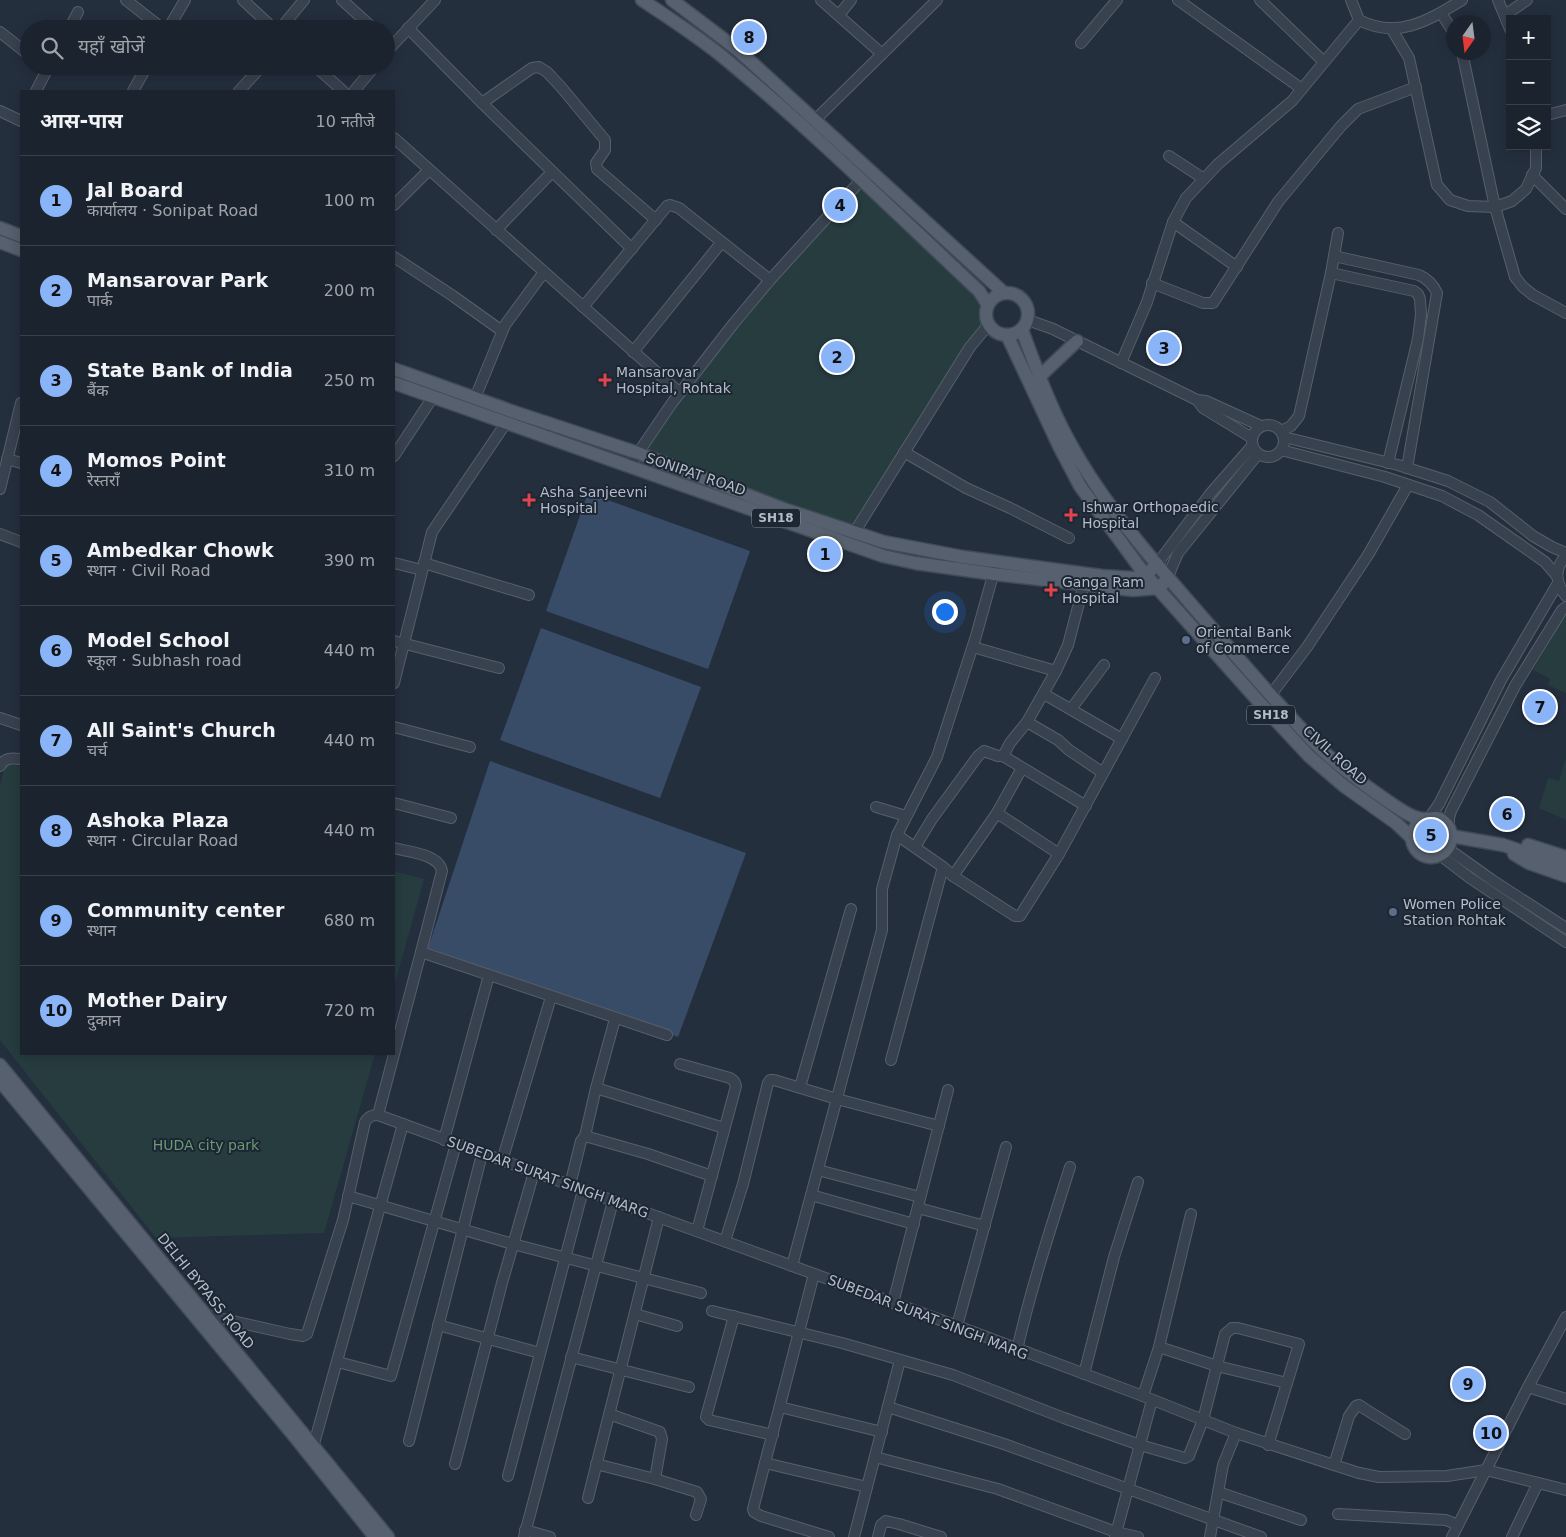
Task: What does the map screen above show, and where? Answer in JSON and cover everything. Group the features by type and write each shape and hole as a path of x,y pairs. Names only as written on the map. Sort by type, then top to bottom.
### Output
{"main road":[{"path":"642,0 676,22 728,61 861,180 979,291 988,305"},
{"path":"663,14 675,1"},
{"path":"675,1 676,22"},
{"path":"675,1 738,50 1004,293 1019,297 1024,301 1028,314 1025,325 1014,334 998,333 992,329 986,315 988,305 994,297 1004,293"},
{"path":"0,228 20,236"},
{"path":"0,242 20,250"},
{"name":"CIVIL ROAD","path":"1025,325 1039,377 1070,444 1092,480 1142,548 1270,696 1317,747 1351,775 1403,811 1414,817 1426,818"},
{"name":"CIVIL ROAD","path":"1007,335 1080,486 1146,575 1309,756 1344,786 1396,823 1412,838"},
{"path":"1039,377 1078,341"},
{"name":"SONIPAT ROAD","path":"395,369 638,453 883,556 915,562 1102,576 1133,578 1146,575"},
{"name":"SONIPAT ROAD","path":"395,383 630,466 782,514 884,542 995,568 1084,584 1132,590 1158,588"},
{"path":"1146,575 1157,564"},
{"path":"1158,588 1169,578"},
{"path":"1412,838 1413,830 1417,824 1426,818"},
{"name":"SH18","path":"1426,818 1438,818 1444,822 1447,842"},
{"name":"SH18","path":"1412,838 1413,846 1418,852 1432,857 1447,842 1519,844 1532,846 1566,857"},
{"path":"1503,845 1566,866"},
{"name":"SH18","path":"1503,845 1516,856 1529,863 1566,876"},
{"name":"DELHI BYPASS ROAD","path":"0,1065 206,1315 375,1537"},
{"name":"DELHI BYPASS ROAD","path":"1,1084 312,1452 388,1537"}],"street":[{"path":"126,0 152,20"},
{"path":"173,20 185,0"},
{"path":"243,0 264,20"},
{"path":"287,20 304,0"},
{"path":"342,0 364,20"},
{"path":"395,40 435,0"},
{"path":"821,0 882,54"},
{"path":"839,15 850,0"},
{"path":"815,120 937,0"},
{"path":"1082,43 1116,0"},
{"path":"1178,0 1302,89"},
{"path":"1260,0 1324,62"},
{"path":"1351,0 1359,20 1371,26 1391,28 1401,28 1430,20 1462,0"},
{"path":"1498,0 1505,15 1527,0"},
{"path":"74,20 78,12"},
{"path":"1441,13 1446,21"},
{"path":"1121,363 1147,302 1173,222 1186,198 1218,164 1292,101 1359,20"},
{"path":"408,28 632,249"},
{"path":"1391,28 1409,58 1437,185 1450,200 1468,206 1495,207 1512,201 1526,189 1536,168 1536,150"},
{"path":"0,32 20,48"},
{"path":"1464,60 1495,207 1515,277 1533,295 1566,313"},
{"path":"482,103 532,68 539,67 543,69 561,87 605,140 605,150 596,163 597,169 656,220"},
{"path":"36,90 43,75"},
{"path":"133,90 142,75"},
{"path":"240,90 254,75"},
{"path":"325,75 342,90"},
{"path":"355,90 367,75"},
{"path":"1152,283 1203,303 1213,304 1278,202 1342,126 1358,109 1416,87"},
{"path":"1551,114 1566,110"},
{"path":"0,112 20,120"},
{"path":"395,139 680,393"},
{"path":"1169,156 1204,179"},
{"path":"395,204 429,170"},
{"path":"496,230 552,172"},
{"path":"1532,175 1566,208"},
{"path":"630,466 680,393 770,280 861,180"},
{"path":"583,307 667,206 674,206 770,280"},
{"path":"1173,222 1238,267"},
{"path":"1197,400 1203,408 1254,446 1264,457 1273,456 1281,450 1284,446 1283,434 1299,416 1338,233"},
{"path":"633,352 722,243"},
{"path":"1334,256 1419,275 1433,285 1436,293 1407,468"},
{"path":"395,259 453,296 502,331"},
{"path":"475,398 505,325 544,272"},
{"path":"1331,273 1414,291 1420,299 1421,314 1418,339 1388,463"},
{"path":"854,533 970,347 989,324"},
{"path":"1025,325 1053,329 1197,400 1206,401 1261,426"},
{"path":"395,454 433,397"},
{"path":"0,489 20,410"},
{"path":"395,675 399,642 432,532 506,423"},
{"path":"1169,578 1178,553 1254,446 1255,430 1266,424 1274,425 1283,434 1448,481 1490,502 1533,536 1566,554 1558,568 1557,579 1550,598 1501,680 1443,795 1426,818"},
{"path":"1157,564 1210,494 1254,446"},
{"path":"1281,450 1385,477 1442,496 1478,515 1545,562 1557,579 1560,590 1566,596"},
{"path":"904,452 966,488 1069,538"},
{"path":"8,459 20,463"},
{"path":"1270,696 1307,647 1368,555 1408,485"},
{"path":"0,534 20,542"},
{"path":"395,563 423,566 530,595"},
{"path":"792,1266 882,930 882,889 898,835 937,757 995,568"},
{"path":"1003,756 1010,743 1027,722 1056,671 1068,645 1084,584"},
{"path":"1566,607 1562,610 1514,686 1451,811 1447,842 1515,908 1566,942"},
{"path":"399,642 499,668"},
{"path":"972,647 1056,671"},
{"path":"1071,709 1104,665"},
{"path":"898,835 943,866 953,876 1018,917 1023,914 1086,806 1154,678"},
{"path":"1044,694 1122,739"},
{"path":"0,718 20,725"},
{"path":"1027,722 1058,740 1069,750 1104,773"},
{"path":"395,727 470,747"},
{"path":"915,847 932,819 978,756 984,751 1003,756 1086,806"},
{"path":"0,766 8,758 20,760"},
{"path":"953,876 997,813 1022,768"},
{"path":"395,803 451,818"},
{"path":"876,807 906,816"},
{"path":"997,813 1059,854"},
{"path":"395,848 435,860 440,864 442,871 395,1051"},
{"path":"891,1060 943,866"},
{"path":"1493,887 1522,899 1566,928"},
{"path":"1515,908 1522,899"},
{"path":"800,1087 851,909"},
{"path":"421,952 667,1035"},
{"path":"444,1140 489,975"},
{"path":"502,1161 551,997"},
{"path":"570,1185 581,1141 585,1136 615,1019"},
{"path":"206,1315 290,1334 303,1336 307,1334 343,1220 366,1122 372,1115 378,1115 394,1055"},
{"path":"680,1064 730,1078 736,1086 697,1231"},
{"path":"725,1241 743,1184 770,1080 939,1126"},
{"path":"596,1088 724,1128"},
{"path":"893,1303 948,1090"},
{"name":"SUBEDAR SURAT SINGH MARG","path":"378,1115 957,1326 1268,1445 1360,1474 1379,1477 1448,1476 1486,1470"},
{"path":"312,1452 403,1124"},
{"path":"585,1136 648,1154 712,1176"},
{"path":"338,1362 391,1376 456,1144"},
{"path":"957,1326 1006,1147"},
{"path":"409,1441 482,1154"},
{"path":"1017,1350 1047,1241 1070,1167"},
{"path":"818,1170 985,1226"},
{"path":"455,1464 534,1172"},
{"path":"1084,1374 1114,1257 1138,1182"},
{"path":"508,1476 584,1190"},
{"path":"348,1196 514,1244 701,1293"},
{"path":"811,1196 914,1224"},
{"path":"550,1537 524,1534 613,1201"},
{"path":"1116,1535 1140,1445 1147,1398 1191,1214"},
{"path":"588,1498 660,1217"},
{"path":"814,1274 753,1509 754,1512 761,1516 829,1537"},
{"path":"712,1311 799,1332 953,1375 1140,1445 1187,1457 1203,1420 1226,1334 1232,1328 1238,1328 1298,1344 1268,1445"},
{"path":"635,1314 677,1326"},
{"path":"734,1316 706,1417 709,1420 773,1435"},
{"path":"1452,1537 1528,1387 1563,1331 1566,1317"},
{"path":"438,1325 540,1353"},
{"path":"1159,1347 1218,1366 1287,1383"},
{"path":"571,1357 689,1387"},
{"path":"854,1537 900,1360"},
{"path":"1528,1387 1566,1399"},
{"path":"1334,1466 1348,1416 1356,1406 1359,1405 1405,1434"},
{"path":"780,1407 882,1432"},
{"path":"888,1408 1004,1444 1261,1537"},
{"path":"609,1414 660,1432 662,1439 654,1479"},
{"path":"1210,1537 1223,1465 1236,1433"},
{"path":"875,1457 998,1489 1116,1535 1138,1537"},
{"path":"765,1463 867,1487"},
{"path":"596,1464 697,1492 700,1499 696,1515"},
{"path":"1486,1470 1566,1490"},
{"path":"1512,1537 1538,1483"},
{"path":"1218,1492 1301,1520"},
{"path":"1338,1514 1446,1520 1458,1524"},
{"path":"878,1537 881,1524 886,1521 941,1537"}],"green space":[{"path":"862,181 988,305 987,321 855,535 637,457 772,281"},
{"path":"1566,613 1566,693 1548,685 1550,679 1533,670"},
{"path":"1566,758 1566,820 1539,808 1548,778 1559,781"},
{"name":"HUDA city park","path":"6,763 20,767 20,1055 375,1055 324,1233 156,1238 0,1040 0,785"},
{"path":"395,871 424,879 395,983"}],"water":[{"path":"588,493 750,551 708,669 546,611"},
{"path":"541,628 701,687 660,798 500,740"},
{"path":"490,761 746,853 678,1037 428,948"}],"place":[{"name":"Ashoka Plaza","path":"749,37"},
{"name":"Momos Point","path":"840,205"},
{"name":"State Bank of India","path":"1164,348"},
{"name":"Mansarovar Park","path":"837,357"},
{"name":"Mansarovar Hospital, Rohtak","path":"605,380"},
{"name":"Asha Sanjeevni Hospital","path":"529,500"},
{"name":"Ishwar Orthopaedic Hospital","path":"1071,515"},
{"name":"Jal Board","path":"825,554"},
{"name":"Ganga Ram Hospital","path":"1051,590"},
{"name":"Oriental Bank of Commerce","path":"1186,640"},
{"name":"All Saint's Church","path":"1540,707"},
{"name":"Model School","path":"1507,814"},
{"name":"Ambedkar Chowk","path":"1431,835"},
{"name":"Women Police Station Rohtak","path":"1393,912"},
{"name":"Community center","path":"1468,1384"},
{"name":"Mother Dairy","path":"1491,1433"}]}
